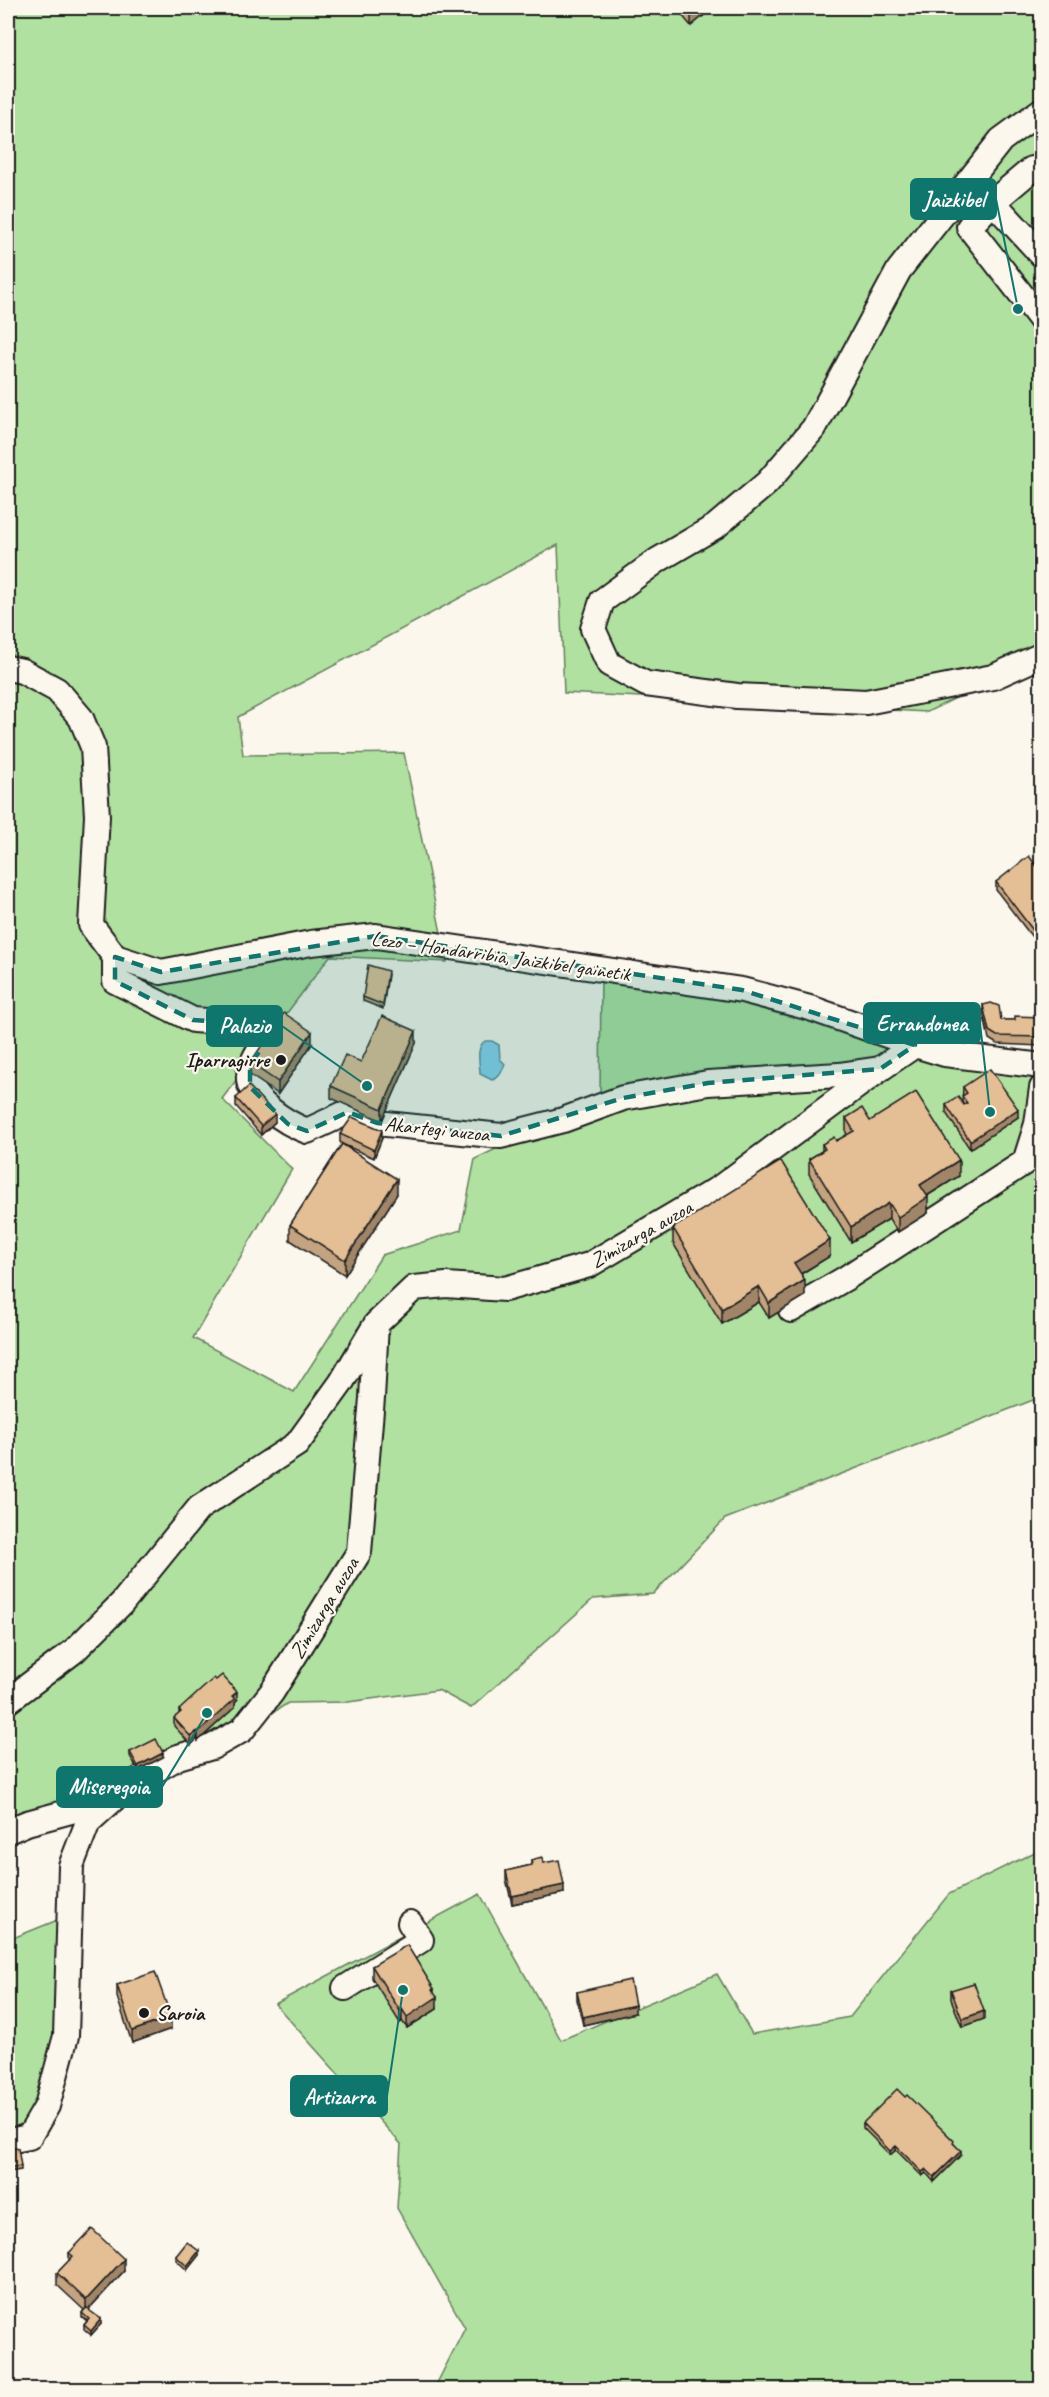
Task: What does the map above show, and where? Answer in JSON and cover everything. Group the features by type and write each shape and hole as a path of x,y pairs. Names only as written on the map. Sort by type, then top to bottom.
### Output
{"street":[{"path":"1041,110 1001,140 898,270 814,428 774,475 716,526 658,560 602,601 593,629 609,664 646,684 737,696 866,702 993,677 1041,655"},
{"path":"1038,170 993,202 969,227 1041,321"},
{"path":"993,202 1041,255"},
{"path":"8,668 22,671 57,690 81,718 93,747 97,816 91,925 115,957"},
{"name":"Lezo – Hondarribia, Jaizkibel gainetik","path":"115,957 161,972 311,944 376,936 742,990 810,1008 915,1046 945,1053 1041,1066"},
{"name":"Akartegi auzoa","path":"115,957 115,981 194,1020 248,1024 269,1034 250,1067 248,1077 250,1088 263,1103 288,1124 306,1131 348,1112 377,1123 501,1136 563,1120 623,1098 708,1083 839,1075 880,1069 915,1046"},
{"name":"Zimizarga auzoa","path":"8,1701 74,1651 114,1611 199,1508 297,1443 341,1383 376,1324 414,1288 446,1285 505,1289 589,1266 721,1187 880,1069"},
{"path":"791,1310 846,1278 1024,1162 1037,1124 1041,1088"},
{"name":"Zimizarga auzoa","path":"8,2141 29,2137 47,2106 66,2036 71,1866 88,1822 128,1786 178,1757 212,1747 242,1730 272,1692 359,1552 376,1324"},
{"name":"Zimizarga auzoa","path":"8,1831 27,1823 114,1799"},
{"path":"345,1988 421,1940 410,1923"}],"highlighted area":[{"path":"376,936 742,990 915,1045 880,1069 708,1083 623,1098 501,1136 377,1123 348,1112 307,1131 288,1124 250,1087 250,1067 269,1034 248,1024 193,1020 115,981 115,957 161,972"}],"green space":[{"path":"8,8 1042,8 1041,657 927,712 564,693 558,545 238,717 243,755 404,753 447,962 330,956 222,1099 292,1169 193,1338 294,1392 382,1255 461,1230 475,1159 600,1099 601,969 1041,1065 1041,1397 725,1519 653,1594 593,1599 471,1708 438,1690 348,1702 288,1703 191,1765 8,1830"},
{"path":"1041,1849 1041,2389 434,2389 465,2328 397,2208 401,2144 275,2004 480,1894 561,2040 717,1974 752,2034 850,2017 949,1894"},
{"path":"70,1915 44,2114 8,2130 8,1940"}],"water":[{"path":"485,1041 492,1041 499,1045 500,1059 505,1064 499,1076 492,1080 480,1074 479,1052"}],"building":[{"path":"685,8 699,8 691,14"},
{"path":"1029,856 1041,872 1041,936 1039,938 996,882"},
{"path":"368,965 388,971 383,1005 363,997"},
{"path":"991,1003 999,1006 1001,1020 1015,1020 1015,1016 1041,1017 1041,1037 997,1036 989,1031 983,1005"},
{"name":"Iparragirre","path":"284,1013 312,1032 278,1082 250,1063"},
{"path":"382,1016 416,1031 382,1109 331,1086 345,1055 361,1062"},
{"path":"990,1069 1018,1109 970,1141 946,1105 958,1097 964,1105 967,1103 962,1096 967,1093 963,1087"},
{"path":"249,1086 275,1114 261,1126 236,1098"},
{"path":"916,1092 959,1160 920,1185 928,1197 898,1217 889,1203 851,1227 809,1159 825,1149 822,1144 834,1137 836,1141 854,1131 846,1118 862,1108 870,1121"},
{"path":"352,1117 382,1130 374,1150 340,1134"},
{"path":"342,1144 397,1179 345,1260 290,1225"},
{"path":"781,1161 830,1240 794,1263 805,1280 769,1303 759,1286 722,1309 673,1228"},
{"path":"222,1675 237,1692 232,1696 235,1699 191,1737 174,1718 181,1712 179,1710 214,1678 216,1680"},
{"path":"156,1739 163,1753 138,1766 130,1752"},
{"path":"542,1857 543,1863 559,1860 564,1885 512,1896 506,1871 532,1865 531,1860"},
{"path":"407,1945 437,1997 407,2017 402,2009 400,2011 372,1966"},
{"name":"Saroia","path":"155,1972 171,2017 132,2031 117,1985"},
{"path":"630,1980 635,2005 583,2017 577,1992"},
{"path":"974,1983 984,2011 962,2019 951,1990"},
{"path":"897,2089 905,2097 907,2095 954,2141 953,2143 961,2151 934,2177 926,2169 922,2172 896,2146 890,2151 863,2123"},
{"path":"18,2148 21,2166 8,2168 8,2149"},
{"path":"92,2229 124,2259 86,2300 57,2273 73,2256 69,2253"},
{"path":"187,2242 199,2251 187,2266 176,2256"},
{"path":"86,2308 101,2319 91,2331 84,2325 89,2319 82,2313"}],"place":[{"name":"Jaizkibel","path":"1018,309"},
{"name":"Iparragirre","path":"281,1060"},
{"name":"Palazio","path":"367,1086"},
{"name":"Errandonea","path":"990,1112"},
{"name":"Miseregoia","path":"207,1713"},
{"name":"Artizarra","path":"403,1990"},
{"name":"Saroia","path":"144,2013"}]}
